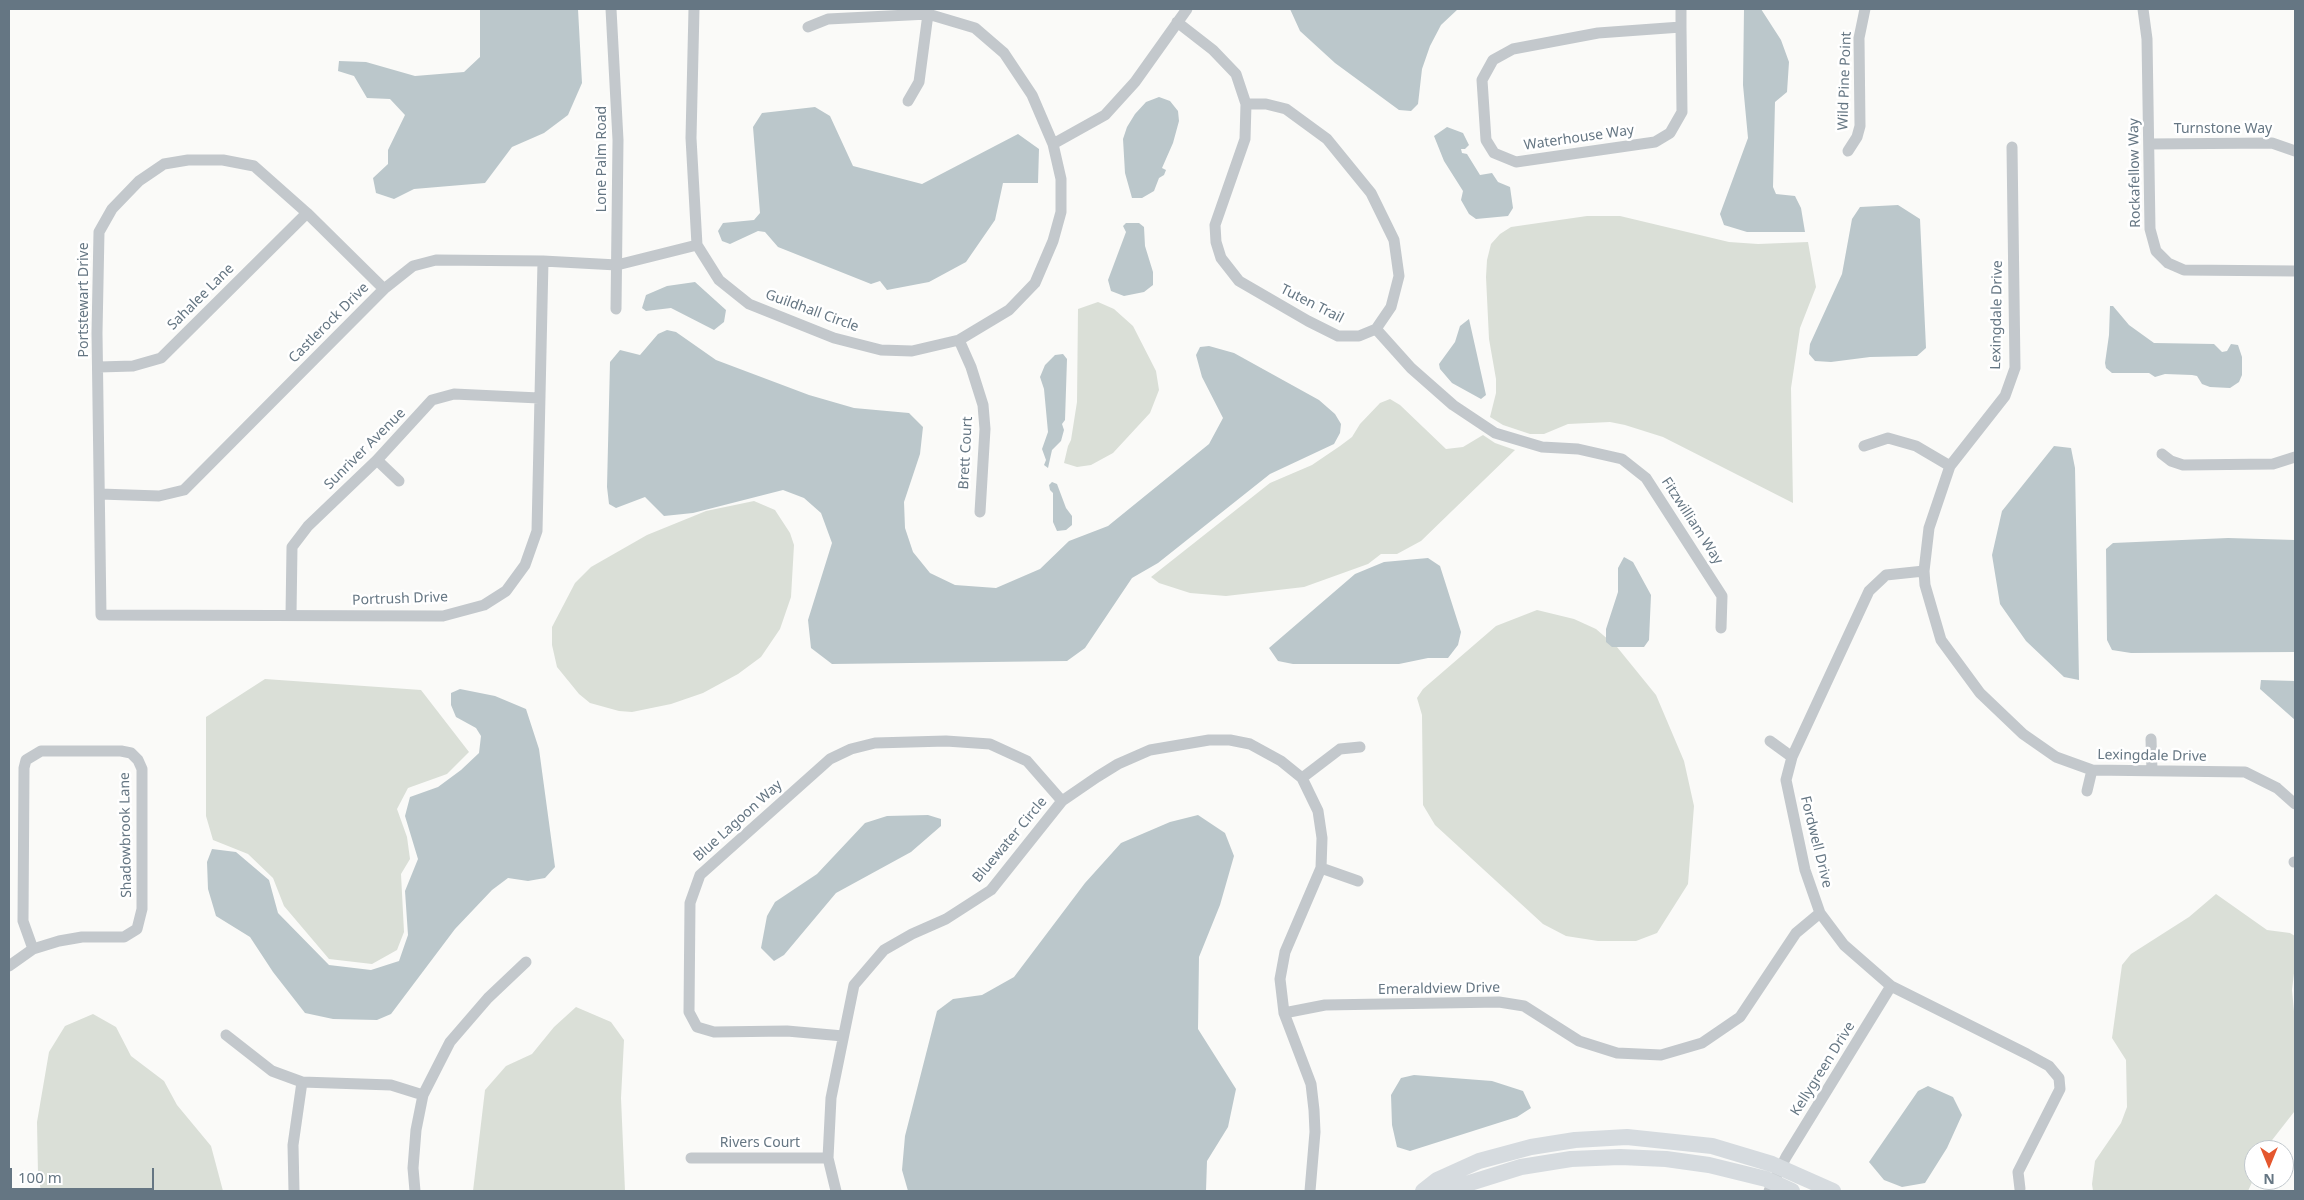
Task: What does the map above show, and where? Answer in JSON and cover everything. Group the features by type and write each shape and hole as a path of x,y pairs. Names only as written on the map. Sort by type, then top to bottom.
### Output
{"street":[{"name":"Lone Palm Road","path":"611,9 618,140 616,308"},
{"name":"Guildhall Circle","path":"694,9 691,138 697,245 719,280 750,304 834,338 881,350 912,351 959,340 1009,310 1035,283 1053,241 1060,212 1061,179 1054,144 1032,96 1004,53 975,28 928,14 828,19 808,27"},
{"path":"1054,144 1105,115 1135,82 1187,9"},
{"name":"Waterhouse Way","path":"1681,9 1682,112 1670,133 1655,142 1516,162 1494,153 1486,140 1482,80 1493,60 1513,49 1598,33 1681,27"},
{"name":"Wild Pine Point","path":"1848,151 1857,137 1860,126 1859,38 1865,9"},
{"name":"Rockafellow Way","path":"2143,9 2147,39 2150,229 2156,251 2168,263 2184,270 2295,271"},
{"path":"908,101 919,82 928,14"},
{"name":"Tuten Trail","path":"1177,22 1213,50 1236,74 1246,104 1246,139 1215,225 1216,242 1221,258 1239,281 1308,322 1338,336 1359,336 1376,329"},
{"path":"1246,104 1266,104 1286,109 1327,139 1371,193 1394,240 1399,276 1391,307 1376,329"},
{"name":"Turnstone Way","path":"2149,144 2272,143 2295,151"},
{"name":"Lexingdale Drive","path":"2012,147 2014,368 2006,396 1950,466 1928,528 1924,572 1941,640 1980,693 2023,734 2056,757 2092,770 2245,772 2277,788 2295,804"},
{"name":"Portstewart Drive","path":"101,615 98,367 99,232 112,209 140,180 164,164 188,160 223,160 254,166 307,213 384,289"},
{"name":"Sahalee Lane","path":"98,367 133,366 160,358 307,213"},
{"path":"617,265 697,245"},
{"name":"Castlerock Drive","path":"100,494 159,496 184,490 384,289 413,266 436,260 543,261 617,265"},
{"name":"Portrush Drive","path":"101,615 443,616 484,605 506,591 525,565 537,531 543,261"},
{"name":"Fitzwilliam Way","path":"1376,329 1411,368 1453,405 1495,433 1542,447 1578,449 1622,459 1646,478 1722,596 1721,628"},
{"name":"Brett Court","path":"959,340 971,367 983,405 985,429 980,512"},
{"name":"Sunriver Avenue","path":"290,615 292,547 308,526 377,460 432,400 454,394 539,398"},
{"path":"1864,446 1888,438 1916,446 1950,466"},
{"path":"2162,454 2171,461 2183,465 2273,464 2295,457"},
{"path":"377,460 399,481"},
{"name":"Fordwell Drive","path":"1924,572 1886,575 1869,591 1792,757 1786,780 1805,870 1820,914 1844,945 1891,986 2027,1054 2048,1066 2059,1078 2060,1090 2018,1172 2020,1189"},
{"path":"2151,739 2152,771"},
{"name":"Bluewater Circle","path":"836,1191 828,1158 831,1098 843,1036 854,985 884,950 912,934 946,919 990,890 1062,801 1118,764 1150,750 1209,740 1230,740 1250,744 1281,761 1302,778 1318,811 1322,838 1321,868 1285,952 1280,979 1284,1013 1311,1084 1315,1132 1310,1191"},
{"name":"Blue Lagoon Way","path":"843,1036 787,1031 714,1032 697,1027 689,1012 690,903 700,875 830,759 851,748 875,743 946,741 990,744 1027,761 1062,801"},
{"path":"1770,741 1792,757"},
{"path":"1302,778 1340,749 1360,747"},
{"name":"Shadowbrook Lane","path":"9,966 34,949 59,941 82,938 124,937 137,929 142,909 142,769 138,760 131,753 121,751 41,751 26,760 24,768 23,921 34,949"},
{"path":"2088,791 2092,770"},
{"path":"1321,868 1358,881"},
{"name":"Emeraldview Drive","path":"1284,1013 1325,1005 1500,1002 1524,1006 1579,1041 1617,1053 1661,1055 1702,1043 1740,1017 1796,933 1820,914"},
{"path":"415,1191 413,1168 416,1130 423,1095 450,1042 488,998 526,962"},
{"name":"Kellygreen Drive","path":"1771,1187 1891,986"},
{"path":"226,1035 272,1071 302,1082 391,1086 423,1095"},
{"path":"294,1191 293,1145 302,1082"},
{"path":"1423,1191 1437,1180 1479,1161 1531,1147 1575,1140 1626,1137 1712,1146 1781,1168 1833,1191"},
{"path":"1444,1191 1521,1167 1571,1159 1620,1157 1666,1159 1709,1165 1771,1187 1792,1191"},
{"name":"Rivers Court","path":"691,1158 828,1158"}],"shaded area":[{"path":"480,9 578,9 582,83 568,115 544,133 512,147 485,183 414,189 394,199 376,193 373,178 388,164 388,150 405,115 390,99 367,98 354,76 338,71 339,61 366,62 415,76 464,72 480,57"},
{"path":"1290,9 1458,9 1441,25 1430,46 1422,69 1418,104 1411,111 1399,110 1335,63 1300,31"},
{"path":"1744,9 1761,9 1781,40 1789,62 1787,92 1775,102 1773,187 1776,194 1795,196 1801,208 1805,232 1747,232 1724,225 1720,214 1748,138 1743,85"},
{"path":"1159,97 1170,101 1178,111 1179,121 1173,143 1162,168 1166,170 1164,175 1159,178 1154,191 1142,198 1132,198 1125,173 1123,139 1127,127 1135,114 1146,102"},
{"path":"815,107 830,116 853,166 922,184 1018,134 1039,149 1038,183 1003,183 995,220 966,262 929,282 887,290 880,281 871,284 778,247 765,232 758,231 730,244 722,241 718,231 723,223 754,220 760,213 753,127 762,113"},
{"path":"1447,127 1463,133 1469,145 1465,149 1461,149 1462,153 1467,154 1480,175 1492,173 1498,182 1510,187 1513,208 1508,216 1476,219 1469,214 1461,200 1463,191 1444,161 1434,136"},
{"path":"1898,205 1920,219 1926,348 1917,356 1870,357 1831,362 1815,361 1809,354 1810,344 1842,274 1852,219 1860,207"},
{"path":"1587,216 1620,216 1729,242 1758,244 1808,242 1816,287 1800,328 1791,388 1793,503 1663,437 1625,425 1610,422 1568,424 1544,434 1530,434 1503,425 1490,417 1496,393 1496,379 1489,339 1486,277 1487,260 1491,244 1500,234 1511,227"},
{"path":"1126,223 1139,223 1144,227 1145,246 1153,272 1153,285 1144,292 1124,296 1111,291 1108,280 1126,232 1123,226"},
{"path":"695,282 726,310 724,322 714,330 671,308 646,311 642,308 646,295 667,286"},
{"path":"1098,302 1114,309 1133,326 1156,371 1159,390 1150,413 1113,453 1091,465 1077,467 1064,463 1071,440 1077,402 1078,309"},
{"path":"2110,306 2113,306 2129,325 2154,343 2214,344 2222,352 2227,351 2231,344 2238,345 2242,357 2242,375 2239,382 2230,388 2210,387 2202,384 2197,376 2192,375 2165,374 2155,377 2149,373 2112,373 2106,368 2105,363 2109,335"},
{"path":"1469,319 1486,395 1481,399 1452,383 1440,369 1439,364 1455,342 1460,326"},
{"path":"667,330 676,332 716,360 809,395 854,408 909,413 923,427 920,454 904,502 905,528 913,552 930,573 955,585 996,588 1040,569 1069,541 1108,526 1209,444 1223,418 1202,377 1196,355 1200,347 1209,346 1234,353 1319,400 1335,414 1341,424 1340,433 1334,444 1270,474 1158,563 1132,578 1085,648 1067,661 832,664 811,648 808,620 832,543 821,513 804,498 783,490 693,513 664,516 645,497 616,508 609,504 607,487 610,362 620,350 640,355 658,334"},
{"path":"1063,354 1067,359 1065,420 1062,424 1064,430 1061,441 1052,450 1048,468 1044,465 1046,460 1042,449 1048,432 1044,389 1040,377 1045,365 1055,355"},
{"path":"1390,399 1400,405 1446,449 1463,447 1483,435 1495,443 1515,450 1421,541 1397,554 1381,554 1368,564 1304,587 1226,596 1190,593 1159,583 1151,577 1270,483 1312,465 1340,446 1352,437 1360,424 1380,403"},
{"path":"2054,446 2071,448 2075,468 2079,680 2064,677 2026,641 2000,604 1992,555 2002,511"},
{"path":"1052,482 1057,484 1066,508 1072,516 1072,525 1066,530 1057,531 1053,522 1053,493 1049,485"},
{"path":"754,501 775,510 790,533 794,545 791,597 780,629 761,657 738,674 703,693 671,704 632,712 619,711 590,703 579,694 557,667 552,645 552,627 575,583 591,567 647,535 706,511"},
{"path":"2228,538 2295,540 2295,652 2131,653 2112,650 2107,640 2106,549 2113,543"},
{"path":"1624,557 1633,562 1651,595 1649,640 1644,647 1612,647 1606,642 1606,629 1618,592 1618,568"},
{"path":"1428,558 1440,566 1461,632 1458,645 1448,658 1428,658 1399,664 1293,664 1278,661 1269,648 1355,574 1384,562"},
{"path":"1537,610 1574,619 1596,629 1617,647 1656,695 1684,761 1694,806 1688,884 1657,933 1636,941 1598,941 1566,936 1543,924 1435,825 1423,805 1422,715 1417,698 1423,689 1496,626"},
{"path":"265,679 421,690 469,752 447,774 408,788 397,809 407,837 410,859 401,874 404,932 397,950 372,964 329,959 284,906 273,878 248,854 213,840 206,816 206,717"},
{"path":"2261,680 2295,681 2295,720 2260,689"},
{"path":"460,689 495,696 526,709 539,749 555,867 545,878 528,881 508,878 492,890 455,929 391,1014 377,1020 333,1019 305,1013 273,972 250,937 216,916 208,889 207,862 212,849 236,852 269,880 278,913 329,965 371,970 399,961 408,935 405,891 418,859 405,816 410,797 438,787 461,770 479,753 481,736 476,728 456,717 451,705 451,693"},
{"path":"928,815 941,819 941,826 911,852 836,893 784,955 774,961 761,948 767,916 775,902 817,874 865,823 887,816"},
{"path":"1198,815 1225,833 1234,856 1220,905 1199,957 1198,1029 1236,1089 1228,1127 1207,1161 1206,1191 908,1191 902,1170 905,1136 937,1011 953,999 982,995 1014,977 1085,883 1121,843 1170,822"},
{"path":"2216,894 2267,930 2290,933 2295,936 2295,965 2292,990 2295,1022 2294,1112 2272,1140 2244,1140 2244,1190 2248,1191 2093,1191 2095,1161 2121,1123 2127,1107 2126,1060 2112,1038 2122,965 2131,954 2189,917"},
{"path":"576,1007 611,1022 624,1040 621,1098 625,1191 473,1191 485,1090 506,1066 532,1054 554,1027"},
{"path":"93,1014 116,1027 131,1056 164,1081 177,1105 211,1146 223,1191 41,1191 38,1174 37,1122 49,1052 65,1026"},
{"path":"1414,1075 1492,1081 1523,1091 1531,1108 1517,1117 1410,1151 1397,1147 1392,1125 1391,1095 1401,1078"},
{"path":"1928,1086 1953,1097 1962,1115 1947,1148 1925,1183 1902,1187 1884,1180 1869,1162 1918,1091"}]}
